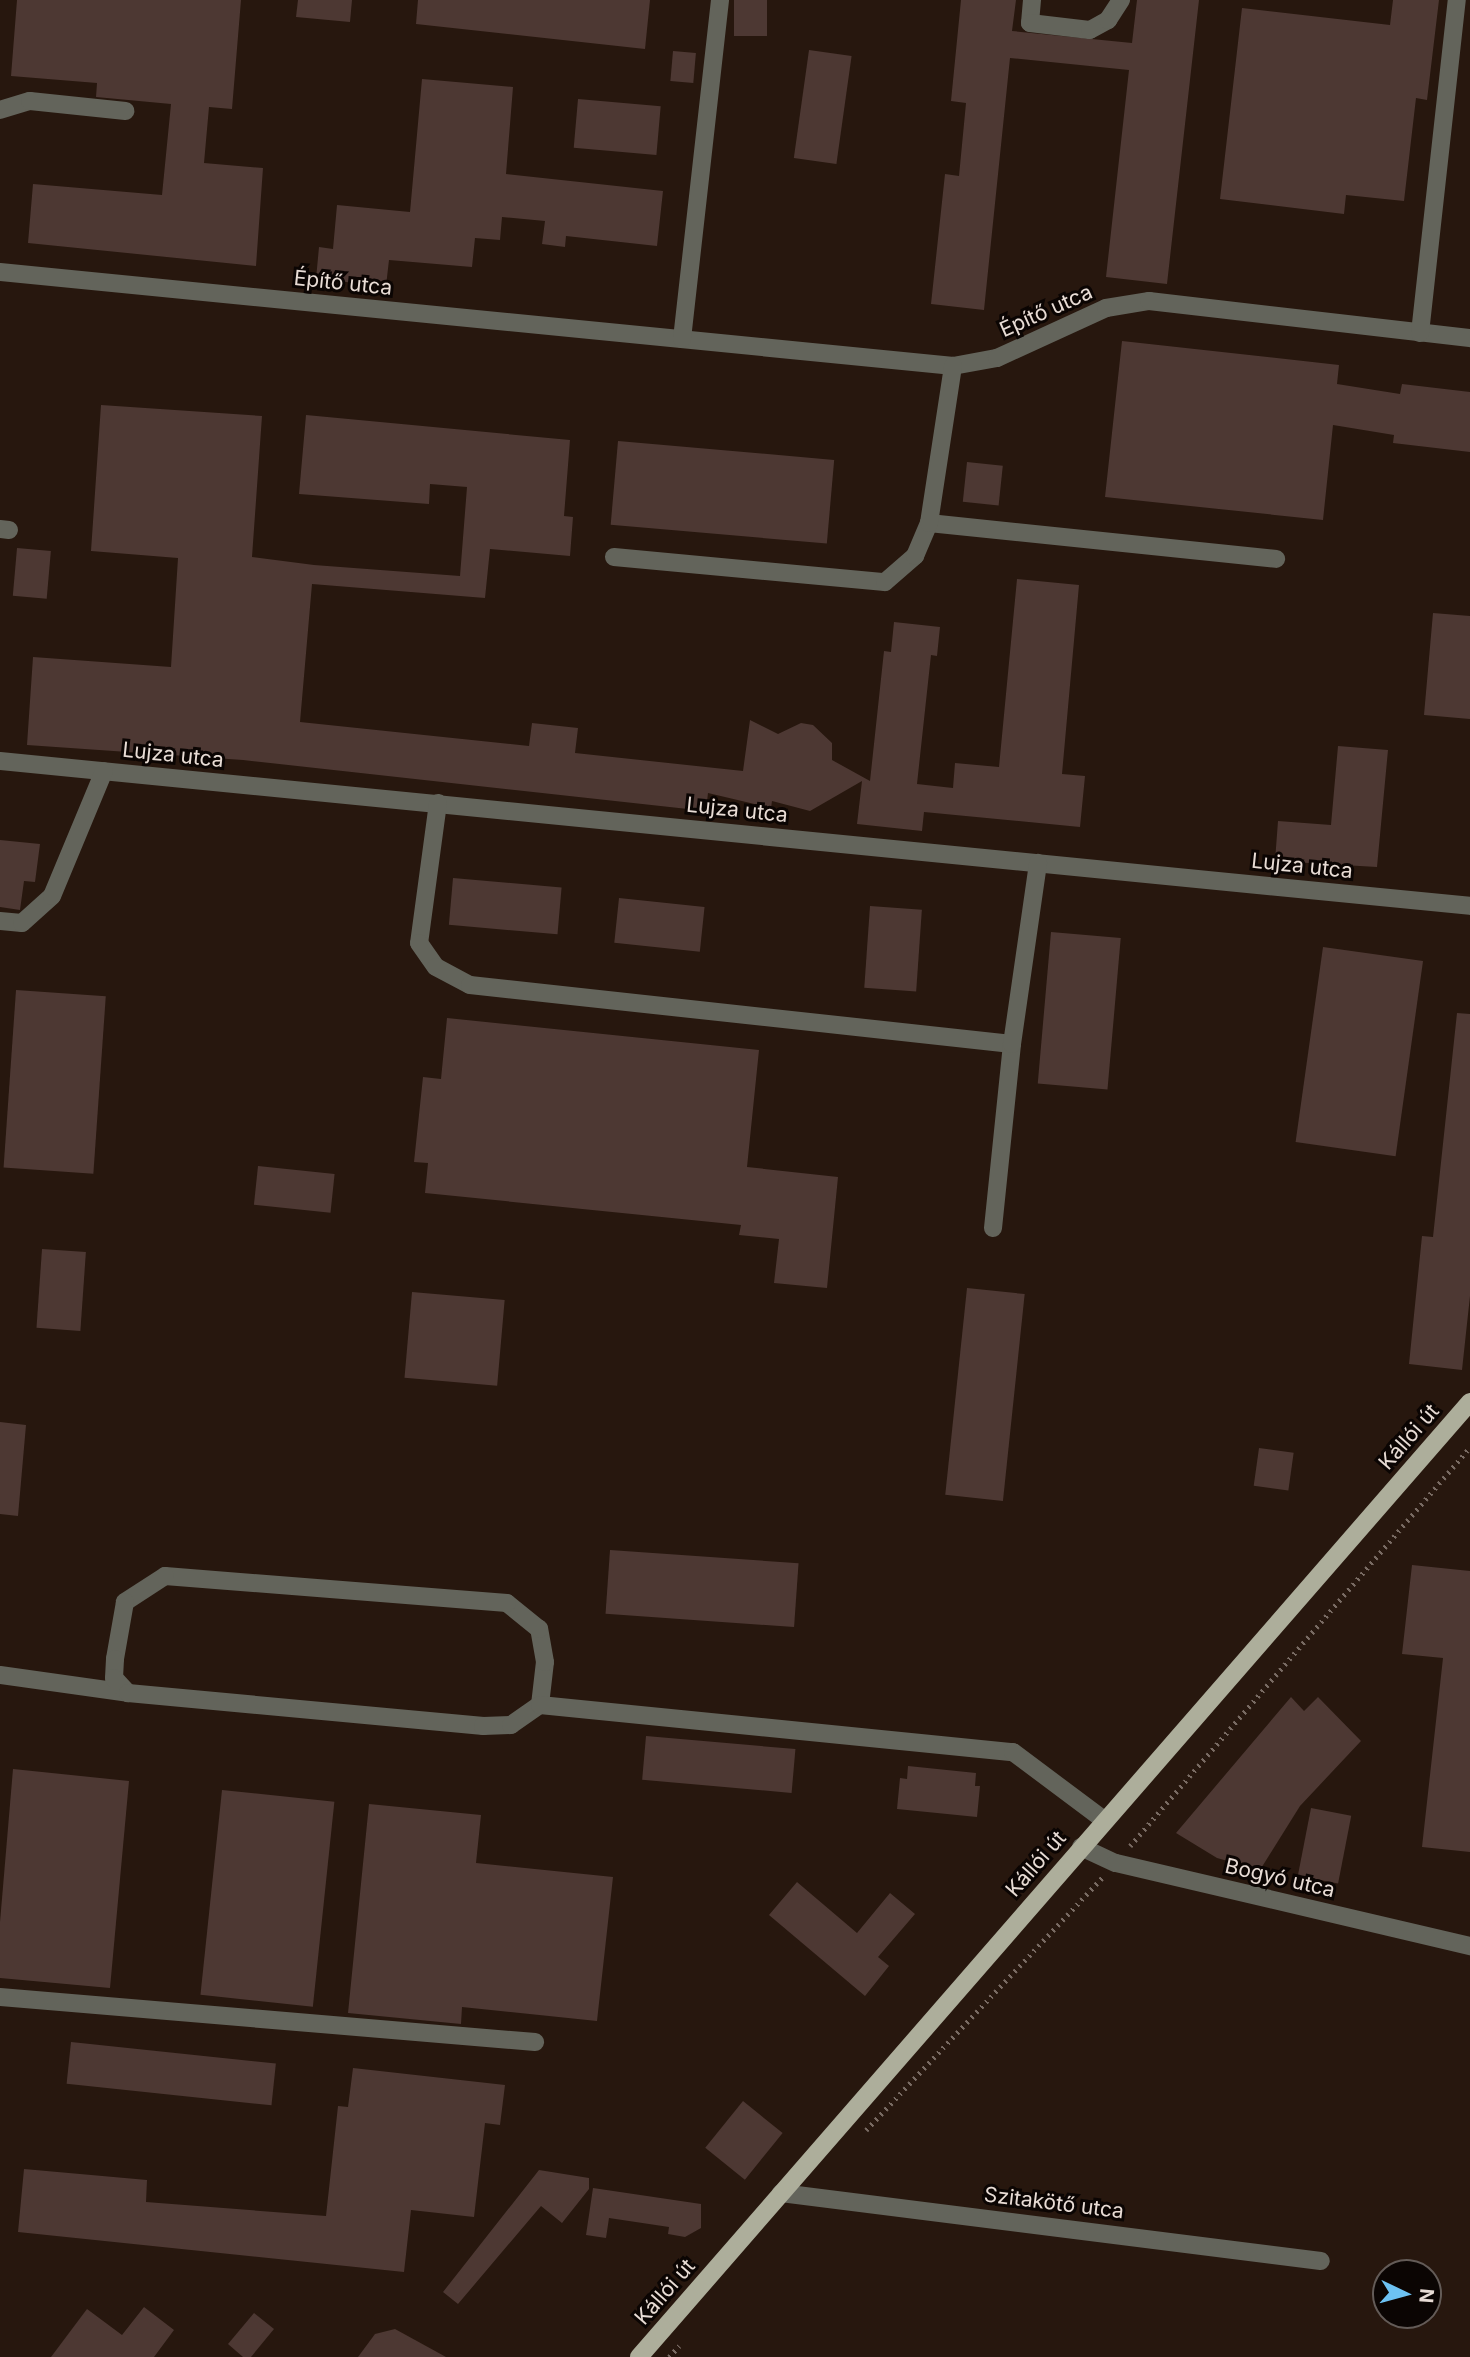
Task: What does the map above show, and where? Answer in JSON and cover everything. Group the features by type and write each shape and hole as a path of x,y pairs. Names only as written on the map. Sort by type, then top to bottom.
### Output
{"main road":[{"name":"Kállói út","path":"639,2357 1470,1402"}],"street":[{"path":"682,339 720,0"},
{"path":"1032,0 1030,23 1090,30 1108,20 1121,0"},
{"path":"1420,333 1457,0"},
{"path":"0,110 30,101 125,111"},
{"name":"Építő utca","path":"0,272 953,366 997,358 1106,308 1149,301 1470,338"},
{"path":"614,557 885,582 915,556 929,523 953,366"},
{"path":"929,523 1276,559"},
{"name":"Lujza utca","path":"0,761 1470,906"},
{"path":"0,921 22,923 51,896 104,771"},
{"path":"438,803 419,943 436,967 470,985 1012,1044"},
{"path":"993,1228 1012,1044 1038,863"},
{"path":"128,1693 114,1678 125,1602 165,1576 507,1604 539,1629 545,1662 540,1705"},
{"path":"0,1675 128,1693 484,1726 511,1725 540,1705 1013,1752 1104,1820"},
{"name":"Bogyó utca","path":"1081,1847 1116,1863 1470,1946"},
{"path":"0,1997 535,2042"},
{"name":"Szitakötő utca","path":"781,2193 1321,2261"}],"path":[{"path":"860,2137 1116,1863 1470,1447"},
{"path":"669,2357 687,2336"}],"building":[{"path":"17,0 241,0 232,109 209,107 204,163 263,168 256,266 28,243 33,184 162,195 171,104 96,97 97,83 11,76"},
{"path":"298,0 352,0 350,22 296,17"},
{"path":"418,0 650,0 645,49 416,24"},
{"path":"734,0 767,0 767,36 734,36"},
{"path":"961,0 1016,0 1012,31 1132,43 1137,0 1199,0 1167,284 1106,277 1129,70 1010,58 984,310 931,304 945,174 959,176 966,103 951,101"},
{"path":"1393,0 1439,0 1427,100 1416,98 1404,201 1346,195 1344,214 1220,199 1242,8 1390,25"},
{"path":"809,50 852,56 836,164 794,158"},
{"path":"673,51 696,53 693,83 670,81"},
{"path":"422,79 513,87 506,174 663,191 657,246 566,236 565,247 542,244 545,221 502,217 500,240 475,238 472,267 389,260 386,286 316,279 319,247 333,249 337,205 410,212"},
{"path":"578,99 661,106 656,155 574,148"},
{"path":"1122,341 1339,365 1337,384 1400,394 1402,384 1470,392 1470,452 1393,443 1394,435 1333,425 1323,520 1105,497"},
{"path":"101,405 262,416 252,557 314,565 460,576 467,487 430,484 429,504 299,494 306,415 570,440 564,516 573,517 570,556 490,549 485,598 312,584 300,722 529,746 532,723 578,728 575,753 743,771 750,720 778,734 801,723 813,725 832,743 832,760 870,781 884,651 891,652 894,622 940,627 937,656 931,655 917,784 953,788 955,763 999,767 1017,579 1079,585 1062,774 1085,776 1080,827 924,812 922,831 857,824 862,781 810,811 772,801 771,808 708,793 706,811 243,760 27,745 33,657 171,667 178,558 91,551"},
{"path":"618,441 834,460 827,544 611,525"},
{"path":"967,462 1003,466 999,506 963,502"},
{"path":"17,548 51,551 47,599 13,596"},
{"path":"1433,613 1470,616 1470,719 1424,715"},
{"path":"1338,746 1388,750 1377,867 1275,861 1278,821 1331,825"},
{"path":"0,840 40,844 35,882 24,881 20,910 0,907"},
{"path":"453,878 562,887 557,934 449,925"},
{"path":"619,898 705,907 700,952 614,943"},
{"path":"870,906 922,910 916,991 864,988"},
{"path":"1051,932 1121,938 1107,1090 1038,1083"},
{"path":"1323,947 1423,961 1396,1156 1296,1142"},
{"path":"16,990 106,996 93,1174 4,1168"},
{"path":"1457,1013 1470,1014 1470,1296 1462,1370 1409,1364 1422,1236 1433,1237"},
{"path":"447,1018 759,1050 747,1167 838,1177 827,1288 774,1283 779,1239 739,1235 741,1225 425,1193 428,1163 414,1162 423,1077 441,1079"},
{"path":"258,1166 335,1174 331,1213 254,1205"},
{"path":"42,1249 86,1252 80,1331 36,1328"},
{"path":"967,1288 1025,1294 1003,1501 945,1495"},
{"path":"412,1292 505,1300 497,1386 405,1378"},
{"path":"0,1422 26,1425 18,1516 0,1514"},
{"path":"1259,1448 1294,1453 1288,1491 1254,1486"},
{"path":"610,1550 799,1563 794,1627 606,1614"},
{"path":"1412,1565 1470,1571 1470,1852 1422,1847 1443,1658 1402,1654"},
{"path":"1291,1697 1304,1711 1318,1697 1361,1741 1300,1806 1260,1870 1217,1858 1176,1833"},
{"path":"646,1736 795,1749 792,1793 642,1780"},
{"path":"908,1766 976,1773 975,1786 980,1786 977,1817 897,1809 900,1778 907,1779"},
{"path":"13,1769 129,1781 110,1988 0,1978 0,1922"},
{"path":"222,1790 334,1802 313,2007 200,1995"},
{"path":"369,1804 481,1815 476,1863 613,1877 597,2021 462,2007 461,2024 348,2013"},
{"path":"1311,1808 1351,1816 1338,1884 1298,1876"},
{"path":"797,1882 857,1933 890,1893 915,1914 878,1957 889,1966 865,1996 769,1915"},
{"path":"71,2042 276,2064 271,2105 67,2084"},
{"path":"353,2068 505,2085 500,2125 485,2123 474,2217 411,2210 404,2272 18,2232 24,2169 147,2180 146,2202 326,2216 338,2106 348,2107"},
{"path":"743,2101 783,2133 745,2180 705,2148"},
{"path":"539,2170 589,2178 589,2189 562,2223 541,2206 458,2304 443,2292"},
{"path":"593,2188 701,2204 701,2228 685,2237 668,2234 669,2227 609,2218 606,2238 586,2235"},
{"path":"144,2307 174,2330 154,2357 51,2357 87,2309 122,2335"},
{"path":"254,2313 274,2329 251,2357 243,2357 228,2344"},
{"path":"395,2329 446,2357 358,2357 375,2334"}]}
